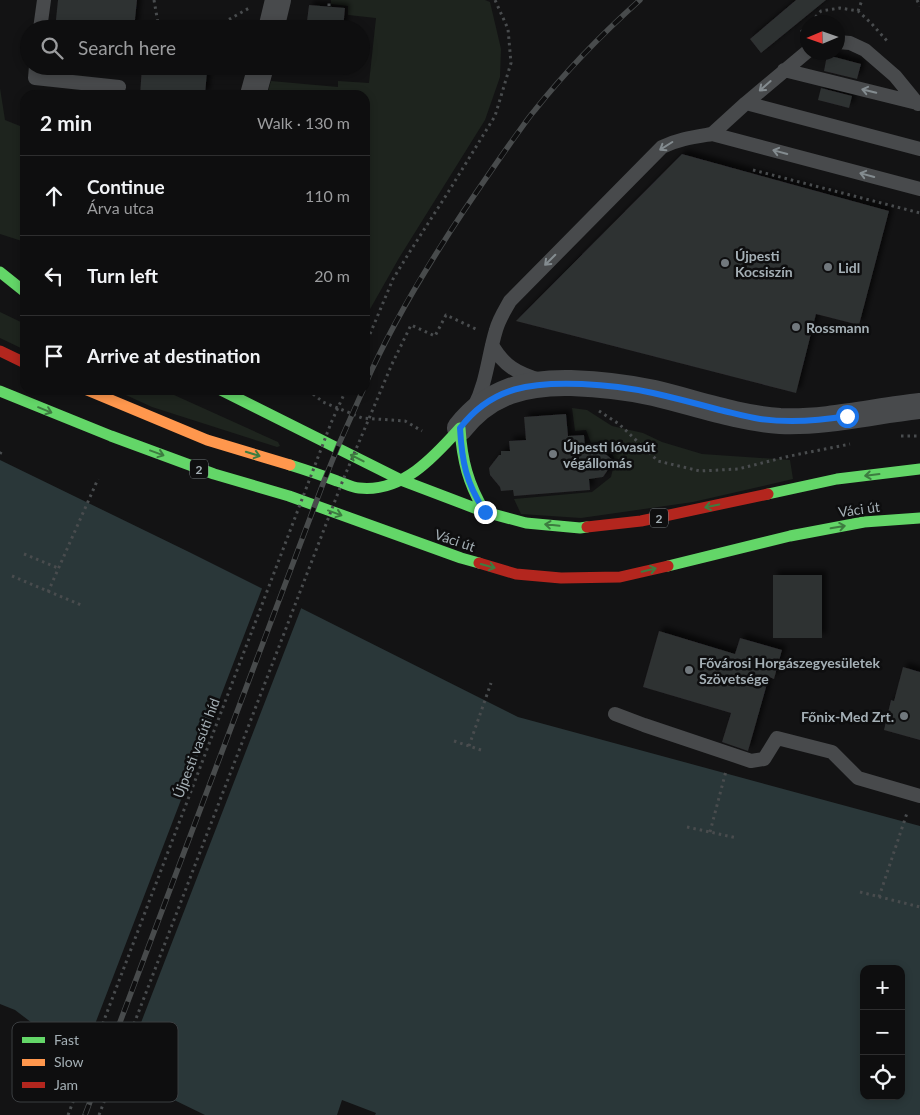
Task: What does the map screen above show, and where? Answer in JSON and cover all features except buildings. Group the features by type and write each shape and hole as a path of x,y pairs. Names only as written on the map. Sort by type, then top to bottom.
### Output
{"main road":[{"path":"0,272 20,288"},
{"path":"8,294 20,298"},
{"path":"0,351 20,361"},
{"name":"Váci út","path":"0,391 111,436 214,474 289,496 461,558 516,574 561,578 620,577 790,536 864,522 920,518"},
{"path":"99,395 207,440 367,490 375,490 411,474 428,462 458,429"},
{"name":"2","path":"231,395 401,480 485,512 526,522 580,528 642,521 837,479 920,470"},
{"path":"458,429 466,473 474,493 485,512"},
{"path":"207,440 240,462"},
{"path":"256,473 289,496"}],"street":[{"path":"266,3 269,20"},
{"path":"254,90 259,75"},
{"path":"458,429 494,398 508,391 538,384 554,383 594,384 629,388 740,415 774,420 826,420 920,406"}],"lane":[{"path":"41,20 44,0"},
{"path":"845,43 865,50 895,76 918,105"},
{"path":"712,134 800,57"},
{"path":"784,70 918,105"},
{"path":"35,75 35,78 119,87"},
{"path":"746,103 920,149"},
{"path":"458,429 476,404 482,390 496,330 510,301 662,147 673,141 712,134 920,189"},
{"path":"492,345 498,356 516,371 528,377 554,383"},
{"path":"615,714 751,761 764,760 777,738 832,752 858,778 915,800"}],"path":[{"path":"154,0 157,20"},
{"path":"329,0 329,6"},
{"path":"370,334 393,279 408,252 448,194 495,116 511,63 508,29 495,0"},
{"path":"858,12 862,0"},
{"path":"917,0 920,6"},
{"path":"231,20 266,3"},
{"path":"753,170 920,214"},
{"path":"134,1022 343,480 392,364 412,325 435,336 446,315 482,331"},
{"path":"314,395 323,402 362,418 405,421 426,434 458,429"},
{"name":"Újpesti vasúti híd","path":"103,1022 331,423 344,395"},
{"path":"595,408 619,424 658,461 700,471 738,469 790,456 857,443"},
{"path":"894,437 920,436"},
{"path":"48,592 98,479"},
{"path":"24,554 58,568"},
{"path":"12,576 81,605"},
{"path":"469,746 491,683"},
{"path":"454,741 481,750"},
{"path":"710,832 727,768"},
{"path":"879,896 915,800"},
{"path":"687,827 737,838"},
{"path":"860,892 920,907"},
{"name":"Újpesti vasúti híd","path":"68,1115 73,1102"},
{"path":"98,1115 103,1102"}],"shaded area":[{"path":"331,0 485,0 490,2 501,49 500,77 485,120 399,258 370,309 370,90 268,90 271,81 338,87 338,81 369,83 376,18 348,15 348,6 331,4"},
{"path":"0,88 5,120 20,126 20,240 0,234"},
{"path":"0,312 20,322 20,348 0,338"},
{"path":"126,395 174,395 278,442 280,446 277,447 152,407"},
{"path":"572,408 587,410 612,426 643,433 662,442 702,454 790,460 793,479 693,502 581,518 521,514 514,499 592,492 611,477 615,460 606,442 591,443 586,430 575,431"},
{"path":"0,460 189,552 518,717 920,826 920,1115 205,1115 178,1102 178,1022 31,1022 15,1010 0,1004"}],"pier":[{"path":"263,586 302,606 141,1022 96,1022"},
{"path":"342,1100 376,1113 375,1115 337,1115"}],"railway":[{"path":"370,374 398,317 424,273 510,143 532,113 572,67 640,0"},
{"path":"120,1022 324,481 361,395"},
{"path":"85,1115 90,1102"}],"traffic: fast":[{"path":"0,272 20,288"},
{"path":"0,391 111,436 214,474 289,496 479,563"},
{"path":"231,395 401,480 485,512 526,523 587,527"},
{"path":"290,465 353,487 375,488 389,485 416,471 460,428"},
{"path":"460,428 462,451 467,472 474,492 485,512"},
{"path":"768,494 837,479 920,469"},
{"path":"668,566 790,536 864,522 920,518"}],"traffic: slow":[{"path":"99,395 207,440 290,465"}],"traffic: jam":[{"path":"0,351 20,361"},
{"path":"587,527 641,521 768,494"},
{"path":"479,563 516,574 561,578 620,577 668,566"}],"place":[{"name":"Újpesti Kocsiszín","path":"725,263"},
{"name":"Lidl","path":"828,267"},
{"name":"Rossmann","path":"796,327"},
{"name":"Újpesti lóvasút végállomás","path":"553,454"},
{"name":"Fővárosi Horgászegyesületek Szövetsége","path":"689,670"},
{"name":"Főnix-Med Zrt.","path":"904,716"}],"route":[{"path":"485,512 469,483 466,473 461,448 460,428 468,418 494,398 521,387 554,383 594,384 629,388 740,415 781,421 826,420 847,416"}]}
